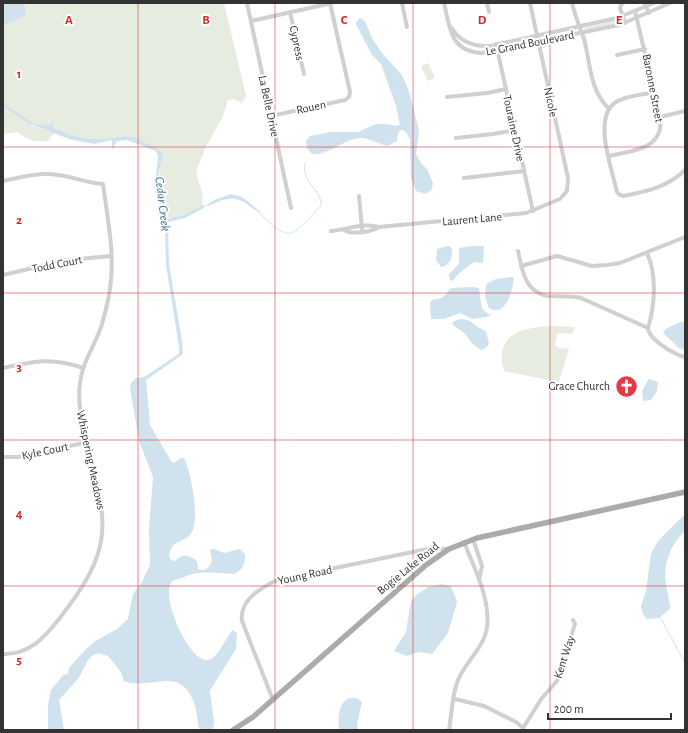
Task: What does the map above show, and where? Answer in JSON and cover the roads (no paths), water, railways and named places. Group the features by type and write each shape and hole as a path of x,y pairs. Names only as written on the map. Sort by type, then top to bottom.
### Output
{"main road":[{"name":"Bogie Lake Road","path":"237,729 274,700 426,565 449,548 473,539 685,492"}],"street":[{"name":"La Belle Drive","path":"247,3 291,208"},
{"path":"251,21 313,5 331,3"},
{"name":"Rouen","path":"271,116 345,100 350,96 331,3"},
{"path":"402,3 407,28"},
{"name":"Le Grand Boulevard","path":"444,3 454,39 464,49 478,53 498,51 625,23 670,3"},
{"path":"487,3 489,12"},
{"name":"Nicole","path":"530,3 568,178 567,189 561,199"},
{"path":"572,3 595,90 600,99 609,109"},
{"path":"622,3 620,6 625,23"},
{"name":"Le Grand Boulevard","path":"449,23 457,35 467,43 480,46 537,36 623,16 635,12 645,5 654,3"},
{"path":"645,5 649,13"},
{"name":"Cypress","path":"290,12 304,74"},
{"name":"Baronne Street","path":"609,156 640,149 651,144 659,133 660,117 638,18 635,12"},
{"name":"Touraine Drive","path":"496,44 533,211"},
{"path":"617,55 645,49"},
{"path":"447,97 487,93 506,89"},
{"path":"655,92 621,99 609,109 604,118 603,128 618,194 624,196 655,189 668,184 685,170"},
{"path":"660,117 685,111"},
{"path":"456,138 515,130"},
{"path":"464,178 501,175 524,171"},
{"name":"Whispering Meadows","path":"3,181 37,174 52,174 80,181 104,184 111,256 111,280 102,326 83,368 80,382 79,404 103,508 104,528 100,549 94,568 84,585 44,638 34,646 24,650 3,654"},
{"path":"358,196 362,229"},
{"name":"Laurent Lane","path":"331,231 344,230 348,233 362,229 375,230 379,227 512,216 533,211 561,199"},
{"path":"521,266 557,256 592,266 620,263 685,237"},
{"path":"518,250 521,266 528,284 536,293 550,296 574,296 581,298 648,328"},
{"path":"647,253 651,261 653,277 652,316 648,328 651,337 676,355 685,357"},
{"name":"Todd Court","path":"3,275 67,260 111,256"},
{"path":"3,368 40,360 52,360 83,368"},
{"name":"Kyle Court","path":"3,457 18,457 88,442"},
{"path":"473,539 482,566 479,580"},
{"path":"450,730 460,676 482,642 487,629 487,611 479,580 464,542"},
{"name":"Young Road","path":"274,700 242,621 241,614 244,607 258,590 277,580 427,548 449,548"},
{"name":"Kent Way","path":"455,699 484,706 516,722 523,728 542,698 554,685 560,674 575,624 573,620"}],"water":[{"path":"3,3 23,3 26,8 25,16 3,25"},
{"path":"360,18 365,21 372,38 381,52 402,75 409,91 419,130 416,154 421,163 427,169 433,183 432,189 426,194 416,191 411,179 410,139 405,131 401,130 398,133 397,141 387,146 369,139 356,138 319,154 312,154 307,148 306,141 310,136 331,132 358,132 376,124 395,126 400,125 396,106 381,64 372,55 356,24"},
{"name":"Cedar Creek","path":"3,103 34,124 47,125 53,121 53,128 76,136 93,139 106,139 125,136 133,137 158,149 163,155 159,172 159,183 168,218 184,215 202,205 204,206 204,208 185,218 168,222 169,264 183,354 146,380 150,425 171,461 174,463 181,458 184,458 190,474 194,498 195,521 193,530 189,536 174,544 169,556 171,560 175,561 180,557 188,556 197,561 198,569 203,570 209,567 212,561 210,550 214,549 224,553 240,549 245,554 243,567 236,573 194,574 174,580 169,587 169,598 177,625 184,639 200,658 208,660 212,658 219,651 233,630 237,633 236,649 210,691 214,721 213,730 203,730 199,728 193,700 187,690 180,684 171,681 134,683 124,681 121,672 108,656 99,653 93,655 88,660 78,679 59,700 64,730 48,730 48,705 51,690 63,675 68,674 69,668 85,650 97,640 117,629 128,619 133,594 142,582 150,565 149,529 153,477 139,441 130,388 131,383 136,378 144,377 176,356 179,353 179,347 166,265 165,221 155,184 158,157 156,151 127,140 117,141 112,150 112,140 94,144 69,139 30,124 3,106"},
{"path":"231,194 242,197 261,212 237,199 228,199 208,206 207,205 214,200"},
{"path":"447,246 451,247 452,257 447,264 441,267 436,260 437,249"},
{"path":"484,246 483,263 474,262 459,273 453,281 450,280 449,274 459,264 459,248"},
{"path":"514,278 508,301 500,309 495,310 489,308 485,297 486,284 496,279"},
{"path":"451,288 479,288 482,309 491,316 473,319 460,313 444,319 431,319 430,303 432,300 442,298"},
{"path":"460,319 467,320 486,331 489,344 486,348 481,350 473,344 464,333 453,325 452,322"},
{"path":"680,322 685,322 685,350 679,348 663,333 667,328"},
{"path":"649,379 658,382 657,391 651,400 643,401 642,391"},
{"path":"683,516 685,517 685,531 675,542 672,548 667,562 665,576 670,609 659,618 647,619 643,614 641,606 646,591 651,554 658,541"},
{"path":"442,584 451,586 457,602 448,633 432,654 419,652 407,656 394,651 406,632 411,602 415,596 428,587"},
{"path":"350,698 357,698 362,702 357,724 358,730 339,730 339,716 341,707 346,700"}],"waterway":[{"path":"258,211 269,222 285,233 291,233 304,224 321,206 318,195 306,176 305,163"},
{"path":"660,617 685,663"}],"place":[{"name":"Grace Church","path":"626,386"}]}
